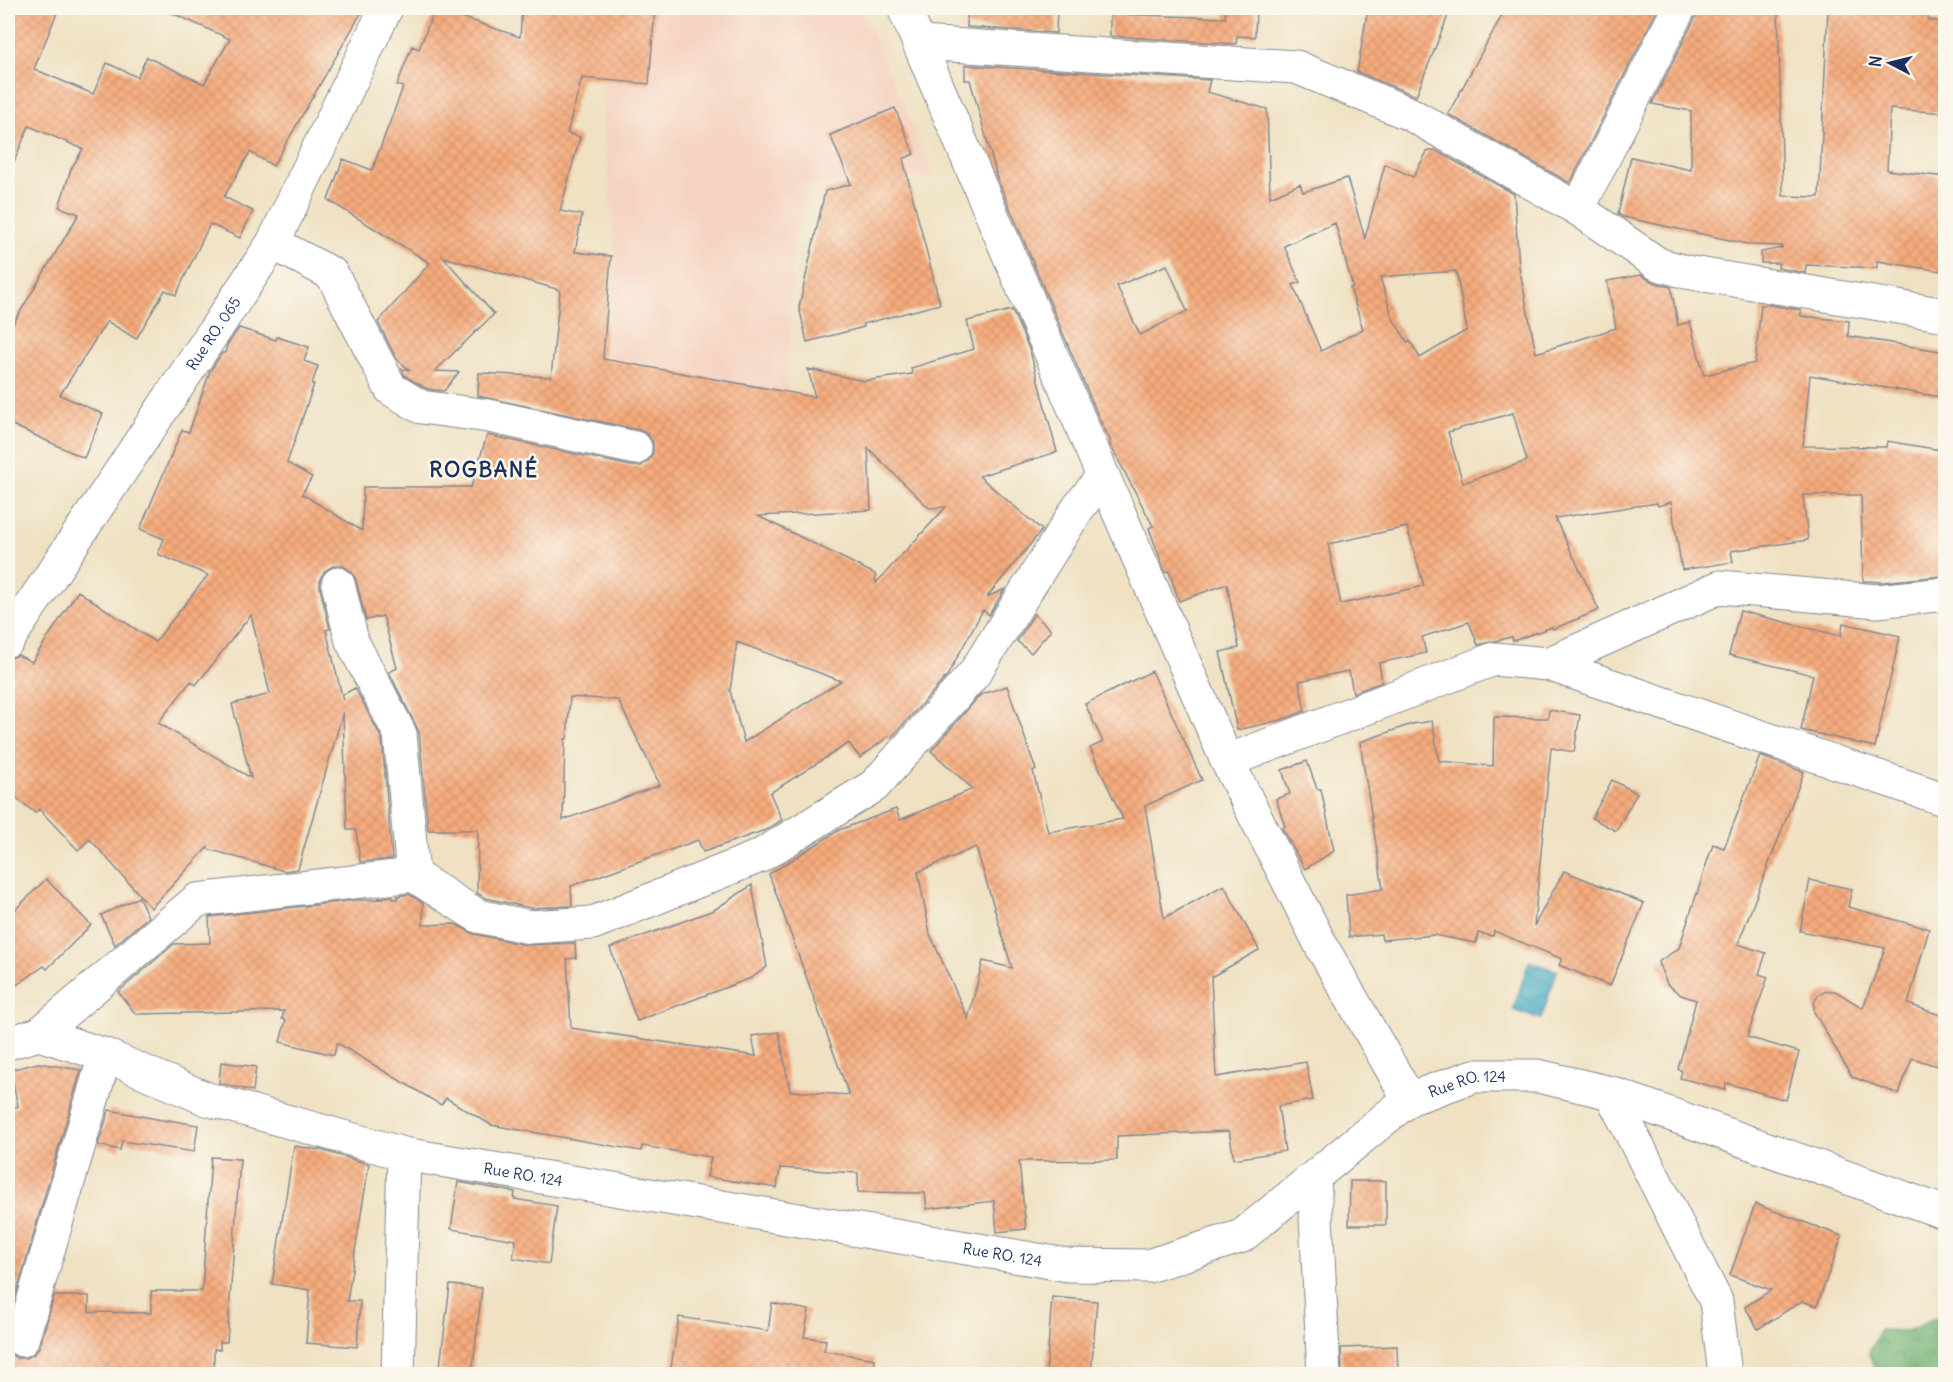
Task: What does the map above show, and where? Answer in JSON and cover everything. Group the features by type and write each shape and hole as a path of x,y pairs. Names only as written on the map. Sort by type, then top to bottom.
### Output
{"street":[{"name":"Rue RO. 065","path":"8,640 273,243 386,8"},
{"path":"904,8 1103,476 1227,760 1322,947 1410,1099"},
{"path":"1578,209 1679,8"},
{"path":"920,44 1296,67 1410,114 1578,209 1658,264 1686,272 1946,315"},
{"path":"273,243 332,274 391,389 421,407 489,416 635,448"},
{"path":"8,1043 39,1034 197,900 413,875 478,916 530,927 593,923 760,856 874,786 974,674 1078,508 1103,476"},
{"path":"338,584 352,641 400,735 413,875"},
{"path":"1548,664 1720,587 1877,600 1946,594"},
{"path":"1227,760 1494,659 1548,664 1946,800"},
{"name":"Rue RO. 124","path":"39,1034 105,1055 207,1099 404,1154 1068,1265 1148,1266 1242,1236 1410,1099 1474,1076 1538,1076 1611,1093 1946,1214"},
{"path":"22,1340 105,1055"},
{"path":"1611,1093 1716,1301 1725,1374"},
{"path":"398,1374 404,1154"},
{"path":"1314,1178 1324,1374"}],"shaded area":[{"path":"596,8 861,8 935,176 810,186 793,246 784,461 601,430 616,258"}],"green space":[{"path":"1945,1316 1945,1374 1876,1374 1869,1352 1880,1330 1907,1331"}],"water":[{"path":"1529,961 1557,971 1541,1019 1513,1010"}],"building":[{"path":"15,8 59,8 34,69 93,94 107,63 137,77 147,57 204,84 230,39 161,8 364,8 273,166 250,152 224,197 253,211 240,238 210,224 176,295 165,290 136,339 107,321 60,395 103,414 84,458 8,423 8,332 79,214 59,207 71,169 83,149 29,126 8,176 8,27"},
{"path":"435,8 520,37 522,8 655,8 649,84 582,78 567,133 580,137 560,211 582,215 575,252 611,256 603,359 815,397 808,369 864,381 912,374 911,368 974,349 967,321 1012,310 1030,351 1057,452 979,476 1042,530 987,597 1005,589 989,615 983,610 947,676 891,738 889,736 860,758 849,743 770,793 782,820 768,829 703,852 698,840 571,886 572,906 531,908 485,898 477,893 478,830 428,830 419,732 389,672 397,668 383,616 366,620 352,572 343,566 333,566 325,571 320,579 330,629 326,630 343,700 342,695 355,688 382,739 392,859 360,862 356,830 347,830 343,712 298,869 284,871 208,849 208,847 151,908 90,839 78,850 39,809 35,813 8,791 8,659 18,655 32,662 78,591 155,642 208,575 158,554 164,539 140,529 182,430 189,432 210,371 222,353 225,353 227,345 239,328 276,340 277,337 309,347 304,361 318,366 287,463 312,477 302,494 362,531 363,487 471,487 487,435 631,466 641,466 649,460 653,453 653,442 647,434 639,430 478,396 479,373 551,377 560,290 443,257 494,314 435,371 459,372 444,391 427,389 405,376 402,369 409,370 396,358 378,322 430,263 328,200 343,159 372,170 403,87 397,85 412,46 419,49","holes":["868,448 929,508 946,507 876,583 875,574 758,516 871,510","251,615 270,694 232,704 251,778 158,723 191,681 196,685","737,642 841,681 744,742 730,691","570,697 618,700 660,785 563,820 565,739 567,739"]},
{"path":"967,8 1057,8 1056,33 967,27"},
{"path":"1226,8 1256,8 1255,37 1237,36 1236,44 1110,36 1110,14 1225,18"},
{"path":"1368,8 1451,8 1416,96 1357,72"},
{"path":"1506,8 1658,8 1570,183 1448,114"},
{"path":"1698,8 1778,8 1783,196 1819,197 1828,8 1928,8 1928,20 1946,22 1946,113 1890,109 1887,170 1946,177 1946,235 1940,271 1877,261 1877,268 1806,265 1805,273 1778,268 1779,263 1761,263 1761,252 1782,248 1782,246 1752,245 1618,214 1631,157 1691,170 1691,111 1652,104"},
{"path":"965,65 1210,80 1207,92 1267,109 1270,197 1300,184 1303,192 1347,178 1365,238 1385,164 1413,177 1427,152 1435,150 1514,194 1519,267 1536,353 1616,328 1607,281 1641,275 1653,282 1671,287 1678,325 1690,322 1704,375 1755,363 1761,305 1801,310 1801,316 1849,321 1848,336 1946,352 1946,398 1810,375 1803,446 1886,447 1887,441 1946,451 1946,494 1940,525 1941,576 1883,582 1863,581 1861,495 1803,495 1808,540 1731,551 1733,562 1682,570 1671,502 1658,506 1657,503 1555,518 1599,610 1553,629 1552,627 1513,641 1512,637 1478,645 1469,622 1422,637 1426,653 1379,663 1382,682 1353,693 1349,671 1299,681 1305,711 1281,720 1237,730 1220,652 1239,648 1227,584 1179,601 1169,571 1165,572 1149,528 1153,526 1110,444 995,173 970,80 965,80","holes":["1335,223 1353,287 1350,288 1363,329 1321,351 1293,285 1300,282 1284,246","1167,265 1187,311 1140,335 1117,286","1456,271 1467,330 1420,358 1393,319 1380,277","1513,413 1527,461 1463,483 1448,432","1407,527 1424,586 1341,604 1328,544"]},
{"path":"895,108 914,154 903,159 940,304 863,324 864,327 807,342 799,307 825,191 851,184 830,135"},
{"path":"1740,611 1841,636 1843,623 1900,636 1875,747 1801,730 1813,675 1729,655"},
{"path":"1034,614 1051,630 1031,653 1017,641"},
{"path":"1152,671 1202,780 1145,806 1164,918 1224,885 1259,950 1211,977 1216,1077 1306,1062 1313,1100 1278,1106 1285,1151 1234,1159 1229,1131 1117,1136 1117,1160 1019,1161 1026,1229 997,1232 994,1201 927,1209 925,1193 858,1192 858,1173 780,1168 777,1188 707,1177 711,1157 642,1146 641,1151 491,1125 446,1098 441,1105 337,1043 334,1055 280,1042 286,1020 282,1019 284,1011 136,1014 118,992 174,944 210,943 209,917 384,899 378,898 393,896 393,899 397,899 398,896 409,894 423,903 423,925 455,924 474,934 526,945 575,943 576,958 567,959 571,1028 756,1056 752,1036 779,1032 790,1091 849,1095 769,874 839,830 896,809 900,820 973,789 931,751 980,695 1007,686 1036,770 1033,771 1048,832 1123,819 1090,748 1103,742 1085,704","holes":["976,847 1012,968 983,961 968,1019 930,934 918,872"]},
{"path":"1549,710 1580,715 1574,752 1551,748 1534,926 1564,871 1644,903 1610,986 1559,965 1562,959 1494,931 1493,936 1478,933 1476,943 1434,935 1382,940 1381,934 1349,937 1346,895 1383,889 1360,742 1412,724 1432,721 1439,761 1493,766 1494,717 1548,718"},
{"path":"1760,756 1804,772 1738,944 1766,953 1759,974 1768,977 1747,1037 1799,1052 1786,1100 1726,1083 1725,1090 1680,1078 1682,1071 1678,1069 1696,1000 1681,995 1667,984 1658,962 1679,948 1713,844 1724,848"},
{"path":"1307,761 1317,789 1321,789 1334,851 1305,869 1282,828 1285,826 1276,799 1290,794 1282,770"},
{"path":"1612,780 1637,793 1616,831 1592,818"},
{"path":"46,879 91,925 47,969 44,966 8,991 8,917"},
{"path":"1810,880 1852,889 1848,907 1929,929 1908,1004 1946,1017 1946,1069 1912,1058 1899,1094 1852,1077 1814,1012 1814,1003 1818,995 1826,991 1835,991 1863,1008 1885,948 1800,931"},
{"path":"752,885 767,967 751,978 637,1021 610,948 714,910"},
{"path":"139,897 148,917 115,945 101,915"},
{"path":"221,1062 256,1067 253,1091 219,1083"},
{"path":"38,1063 81,1070 8,1323 8,1111 18,1106 10,1070"},
{"path":"109,1110 198,1125 194,1152 122,1141 120,1150 98,1145"},
{"path":"294,1146 321,1150 369,1164 347,1301 360,1301 357,1347 306,1343 310,1290 272,1284"},
{"path":"211,1157 240,1159 227,1342 220,1342 220,1350 214,1349 214,1374 8,1374 8,1351 16,1358 26,1358 34,1354 40,1346 54,1296 89,1296 89,1312 151,1313 151,1291 202,1291"},
{"path":"1350,1181 1386,1181 1386,1225 1349,1225"},
{"path":"458,1182 515,1192 514,1199 557,1206 549,1264 513,1258 516,1240 451,1229"},
{"path":"1755,1204 1842,1236 1817,1306 1802,1301 1758,1329 1745,1307 1771,1290 1730,1275"},
{"path":"450,1285 482,1288 472,1374 439,1374"},
{"path":"1052,1297 1097,1301 1091,1374 1046,1374"},
{"path":"772,1303 809,1310 804,1337 826,1340 824,1351 875,1359 874,1374 670,1374 679,1317 768,1331"},
{"path":"1397,1346 1398,1374 1342,1374 1341,1348"}],"district":[{"name":"ROGBANÉ","path":"484,469"}]}
